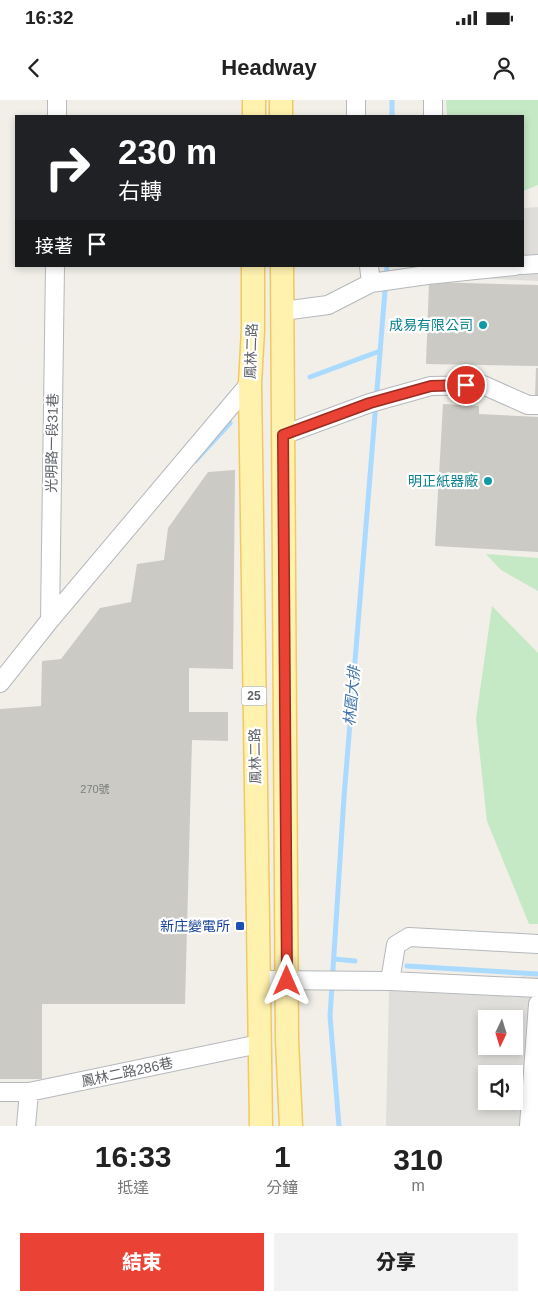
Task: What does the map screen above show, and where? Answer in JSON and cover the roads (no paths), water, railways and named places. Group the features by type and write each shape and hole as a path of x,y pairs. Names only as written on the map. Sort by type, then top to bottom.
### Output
{"main road":[{"path":"254,100 254,115"},
{"path":"281,100 281,115"},
{"name":"鳳林二路","path":"253,267 253,330 250,383 261,1126"},
{"name":"25","path":"282,267 283,435 293,981 287,1040 291,1126"}],"street":[{"path":"57,100 57,115"},
{"path":"356,100 356,115"},
{"path":"433,100 433,115"},
{"path":"524,266 538,264"},
{"name":"光明路一段31巷","path":"50,620 55,267"},
{"path":"283,312 328,305 370,275 497,267"},
{"path":"0,683 50,620 250,383"},
{"path":"283,435 370,403 431,386 483,385 528,405 538,405"},
{"path":"390,981 396,945 409,937 538,944"},
{"path":"259,980 390,981 538,988"},
{"path":"530,1126 538,1004"},
{"name":"鳳林二路286巷","path":"0,1092 28,1092 259,1044"},
{"path":"26,1126 28,1092"}],"waterway":[{"name":"林園大排","path":"392,100 392,115"},
{"name":"林園大排","path":"339,1126 330,1016 344,797 387,267"},
{"path":"310,377 380,351"},
{"path":"195,461 230,423"},
{"path":"334,959 355,961"},
{"path":"407,966 538,974"}],"place":[{"name":"成易有限公司","path":"483,325"},
{"name":"明正紙器廠","path":"488,481"},
{"name":"新庄變電所","path":"240,926"}]}
